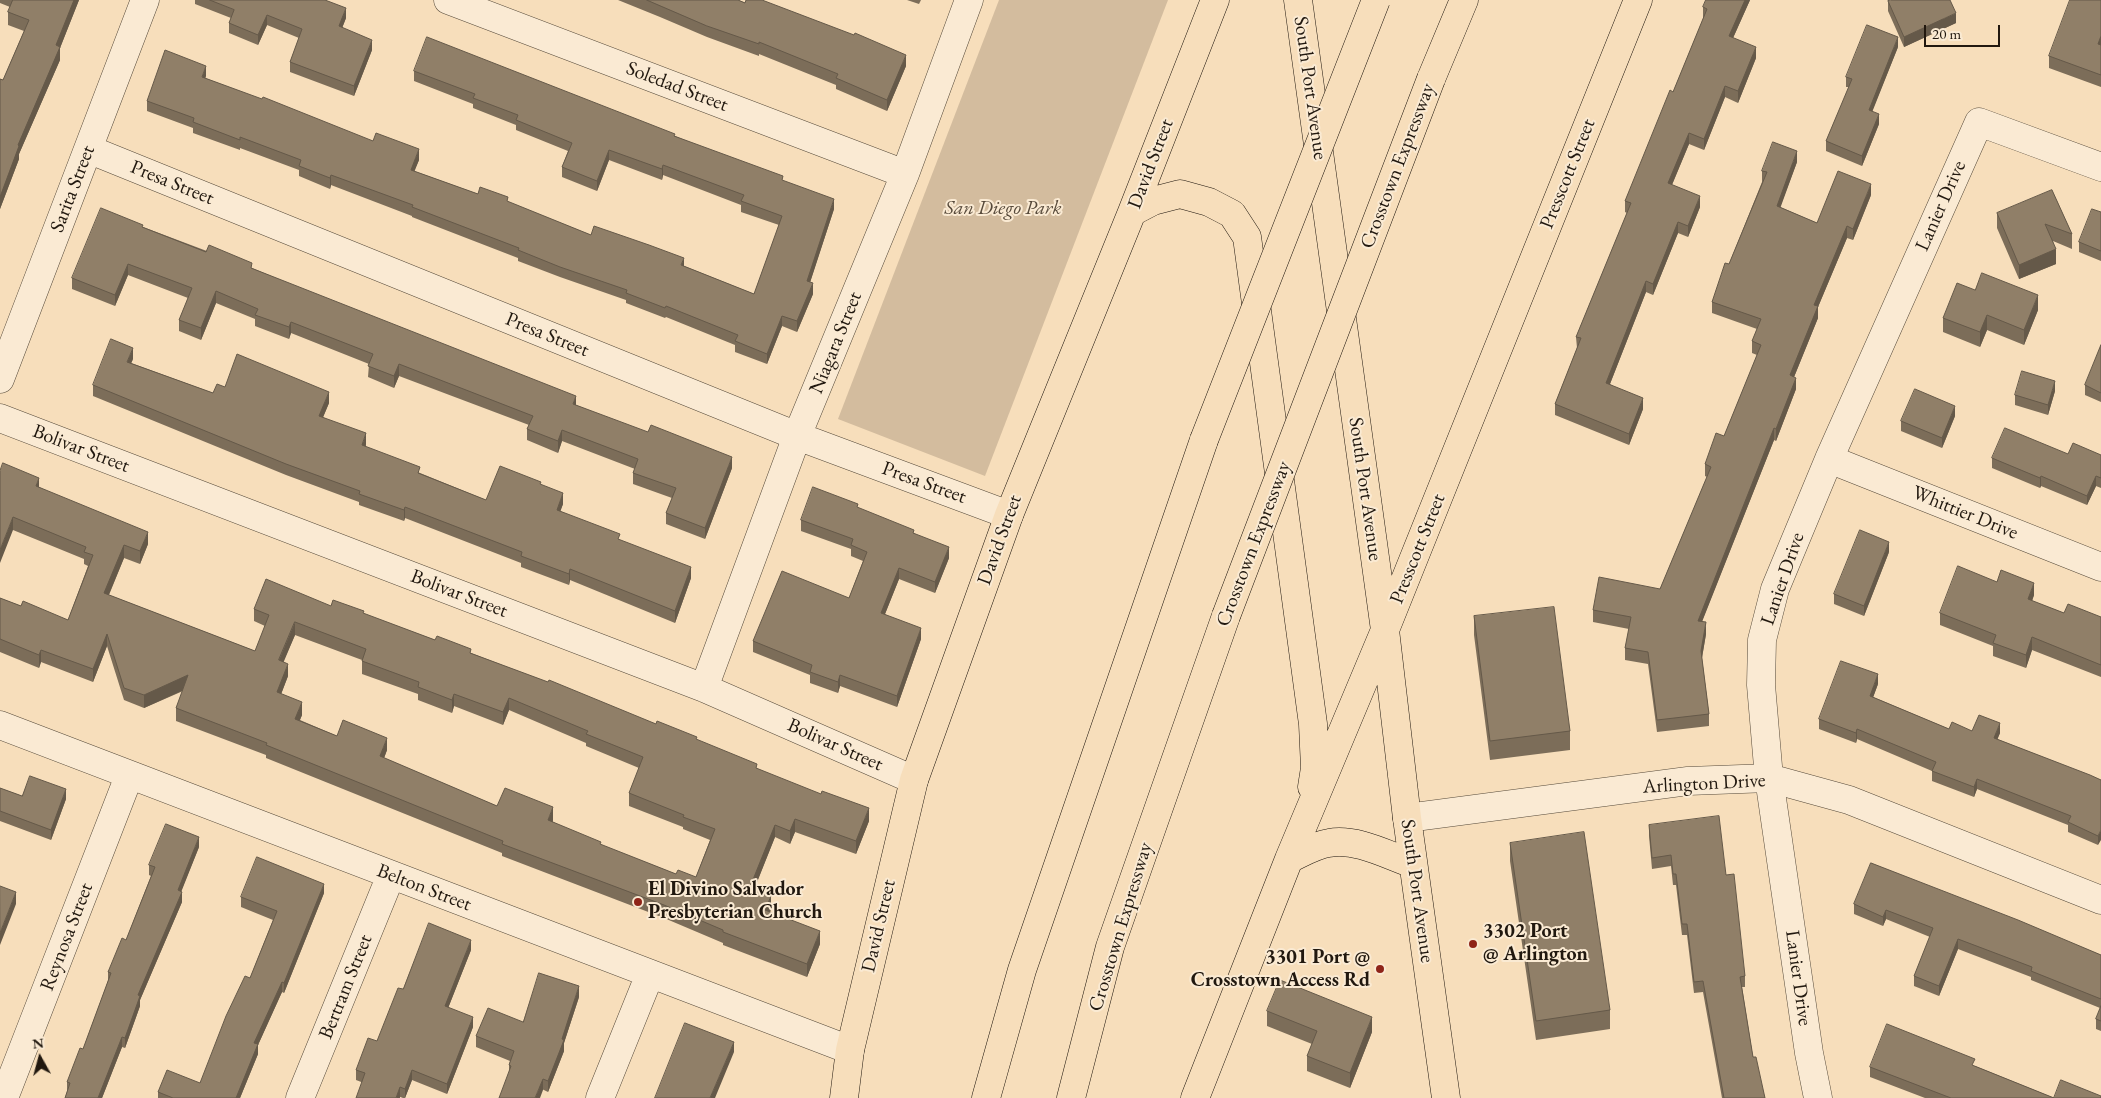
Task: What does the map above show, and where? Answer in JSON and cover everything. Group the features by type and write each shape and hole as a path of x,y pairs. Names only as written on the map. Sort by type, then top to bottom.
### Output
{"main road":[{"name":"David Street","path":"844,1098 850,1050 914,780 1009,515 1132,212 1215,0"},
{"name":"South Port Avenue","path":"1298,0 1385,630 1412,864 1446,1098"},
{"path":"986,1098 1022,970 1204,440 1376,0"},
{"name":"Crosstown Expressway","path":"1071,1098 1110,947 1226,616 1432,78 1464,0"},
{"name":"Presscott Street","path":"1200,1096 1289,859 1385,630 1638,0"},
{"path":"1132,212 1153,201 1180,194 1209,202 1232,214 1247,237 1313,724 1314,768 1310,808"},
{"path":"1289,859 1315,846 1331,842 1352,843 1412,864"}],"street":[{"name":"Sarita Street","path":"0,379 145,0"},
{"name":"Soledad Street","path":"448,0 905,174"},
{"name":"Niagara Street","path":"704,688 797,436 905,174 969,0"},
{"name":"Lanier Drive","path":"1818,1098 1808,1054 1769,778 1761,685 1762,640 1775,589 1829,459 1979,122 2101,167"},
{"name":"Presa Street","path":"88,149 797,436 1009,515"},
{"name":"Bolivar Street","path":"0,418 704,688 914,780"},
{"name":"Whittier Drive","path":"1829,459 2101,567"},
{"name":"Belton Street","path":"0,725 129,776 850,1050"},
{"name":"Reynosa Street","path":"4,1098 129,776"},
{"name":"Arlington Drive","path":"1406,818 1688,781 1769,778 1849,800 2101,900"},
{"name":"Bertram Street","path":"300,1098 391,876"},
{"path":"600,1098 650,974"}],"green space":[{"name":"San Diego Park","path":"999,0 1168,0 985,476 838,419"}],"building":[{"path":"13,0 74,0 56,45 60,47 18,145 0,197 0,79 3,80 29,20 8,12"},
{"path":"210,0 325,0 346,8 339,26 372,40 354,86 290,62 302,29 267,15 258,35 229,23 234,10"},
{"path":"647,0 738,0 745,3 746,0 762,0 854,35 855,33 906,55 887,100 836,78 838,74 759,42 759,44 707,26"},
{"path":"1706,0 1745,0 1729,36 1756,47 1738,91 1725,86 1704,139 1689,133 1668,183 1700,196 1688,226 1678,222 1653,284 1646,281 1606,383 1643,398 1629,434 1555,404 1581,338 1576,337 1631,203 1625,201 1670,90 1673,92 1707,9 1703,7"},
{"path":"1950,0 1956,13 1904,37 1888,1"},
{"path":"2070,0 2101,0 2101,36 2098,44 2101,45 2101,75 2049,56"},
{"path":"1867,25 1898,37 1869,110 1879,114 1862,156 1826,141 1852,79 1846,77"},
{"path":"427,37 675,134 674,136 783,176 782,180 834,199 807,281 813,283 797,321 782,316 767,354 735,341 738,335 666,306 665,308 626,293 627,290 560,267 518,250 519,248 412,207 413,205 331,175 330,178 299,166 301,160 193,122 194,118 147,101 165,50 206,66 202,77 262,99 263,97 373,141 376,133 419,149 411,170 478,194 480,187 508,197 507,201 591,235 594,226 649,245 684,258 681,265 754,294 782,216 741,201 744,195 663,165 662,169 609,150 597,181 562,167 572,143 516,120 518,115 473,98 475,94 414,71"},
{"path":"1773,142 1797,151 1777,206 1817,223 1838,171 1871,184 1853,229 1847,226 1814,305 1818,306 1790,375 1796,378 1776,429 1774,428 1698,621 1706,622 1701,651 1709,714 1657,720 1648,652 1625,648 1631,617 1593,610 1599,577 1660,589 1711,467 1705,464 1716,433 1724,436 1761,345 1752,341 1761,319 1712,302 1725,263 1729,264 1767,172 1762,171"},
{"path":"2052,190 2072,234 2045,224 2056,249 2019,265 1997,213"},
{"path":"101,208 143,225 142,227 206,252 209,245 252,263 251,268 576,396 573,404 648,432 651,425 732,457 705,528 666,513 676,488 633,473 638,459 562,430 558,441 527,429 533,416 399,364 394,376 368,366 373,354 291,322 289,327 255,315 258,309 216,291 201,328 179,320 192,288 128,264 115,295 72,278"},
{"path":"2092,209 2101,212 2101,251 2079,242"},
{"path":"1982,273 2038,295 2024,330 1987,315 1980,332 1943,318 1957,283 1975,290"},
{"path":"111,339 133,348 127,362 213,393 217,384 225,387 237,354 329,392 319,416 366,433 362,445 420,467 418,473 486,500 500,466 541,482 540,484 563,493 557,510 620,534 618,539 691,567 675,611 570,569 569,574 521,556 522,552 405,507 404,510 359,494 360,491 286,464 93,385"},
{"path":"2101,345 2101,393 2085,385"},
{"path":"2022,371 2055,381 2048,405 2015,395"},
{"path":"1915,389 1955,406 1942,438 1901,421"},
{"path":"2005,428 2068,454 2073,443 2101,455 2101,478 2096,476 2087,496 1992,458"},
{"path":"3,463 39,478 36,486 148,532 140,551 124,545 104,593 255,651 269,615 254,609 266,579 331,606 333,600 435,640 437,636 471,649 470,653 548,682 549,680 656,724 657,721 697,737 696,739 757,764 756,768 821,794 822,791 869,808 856,841 795,819 790,831 775,825 750,887 771,896 765,910 820,931 807,964 723,932 723,930 664,905 502,844 503,841 266,745 267,743 176,708 188,675 144,695 124,688 107,634 93,669 41,650 39,655 0,639 0,598 21,606 23,601 68,620 93,555 84,552 86,547 13,517 0,550 0,471","holes":["295,622 366,649 362,661 419,682 418,687 452,700 454,694 503,712 509,698 588,731 586,734 643,757 629,793 715,829 696,877 678,870 676,874 600,844 601,842 548,820 553,807 505,788 497,806 380,756 387,738 343,720 337,736 295,719 302,702 277,692 288,664 279,660"]},
{"path":"813,487 858,504 857,507 914,530 913,533 949,547 935,582 899,568 881,613 921,628 897,696 840,675 838,682 810,672 812,665 753,641 782,571 849,598 867,552 851,545 853,539 801,520"},
{"path":"1860,530 1889,542 1864,606 1834,594"},
{"path":"1958,566 1997,582 2001,570 2034,583 2028,599 2064,613 2068,604 2101,617 2101,665 2032,637 2026,655 1993,643 1996,635 1940,613"},
{"path":"1554,607 1570,731 1490,741 1474,616"},
{"path":"1841,661 1878,674 1870,696 1949,729 1952,722 1972,731 1979,715 2000,723 1994,738 2101,780 2101,830 2098,836 2068,822 2071,816 1977,779 1974,787 1932,771 1936,762 1857,729 1856,733 1819,719"},
{"path":"30,776 66,789 51,830 0,811 0,788 22,796"},
{"path":"1719,816 1726,875 1734,874 1745,976 1740,977 1753,1057 1756,1057 1765,1098 1724,1098 1703,981 1694,982 1687,924 1682,924 1676,874 1673,874 1671,855 1652,858 1649,825"},
{"path":"166,824 199,837 178,890 182,892 138,995 140,996 125,1038 122,1037 98,1098 65,1098 70,1083 67,1082 80,1048 83,1049 111,973 108,972 122,938 126,940 155,867 149,865"},
{"path":"1584,832 1610,1010 1536,1021 1510,843"},
{"path":"257,857 324,884 284,983 282,982 254,1043 258,1044 236,1098 173,1098 158,1092 167,1070 200,1083 226,1016 245,976 250,978 277,911 241,897"},
{"path":"1871,863 2018,920 2101,955 2101,999 2031,971 2032,967 1958,939 1939,986 1914,976 1933,928 1886,910 1883,917 1854,904"},
{"path":"0,886 16,892 0,933"},
{"path":"429,923 471,940 445,1006 473,1017 447,1084 412,1070 405,1089 400,1087 396,1098 356,1098 365,1073 356,1070 368,1038 377,1041 398,988 403,989"},
{"path":"539,973 579,986 562,1039 564,1040 548,1081 543,1079 535,1098 499,1098 511,1066 509,1065 514,1051 476,1036 488,1008 523,1022"},
{"path":"1280,980 1372,1017 1350,1073 1307,1056 1317,1031 1267,1011"},
{"path":"2101,1006 2101,1021 2096,1019"},
{"path":"685,1023 734,1042 710,1098 655,1098"},
{"path":"1887,1024 1975,1059 1972,1065 2054,1098 1951,1098 1870,1067"},
{"path":"2061,1080 2101,1096 2101,1098 2054,1098"}],"place":[{"name":"El Divino Salvador Presbyterian Church","path":"638,902"},
{"name":"3302 Port @ Arlington","path":"1473,944"},
{"name":"3301 Port @ Crosstown Access Rd","path":"1380,969"}]}
